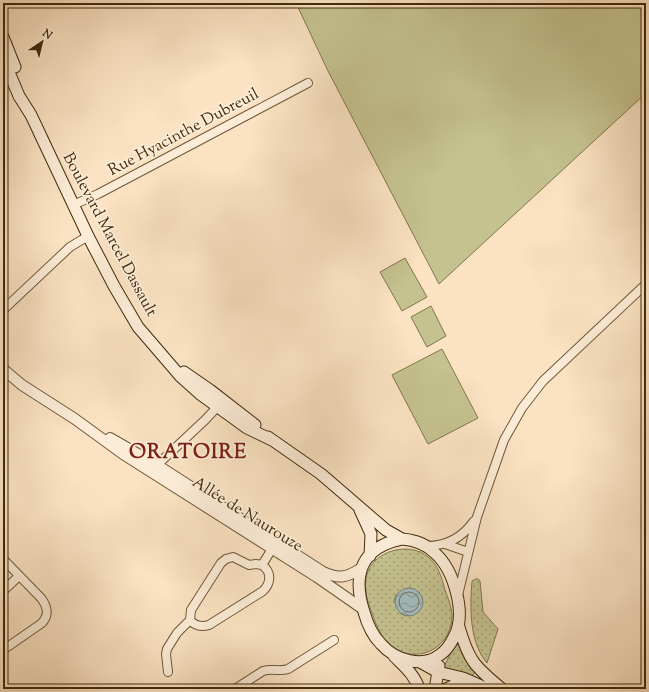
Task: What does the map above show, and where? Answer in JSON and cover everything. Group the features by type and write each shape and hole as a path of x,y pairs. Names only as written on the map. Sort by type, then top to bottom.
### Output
{"main road":[{"name":"Boulevard Marcel Dassault","path":"4,41 28,102 30,115"},
{"name":"Boulevard Marcel Dassault","path":"3,58 19,96 30,115 88,236 138,328 169,363 193,378 247,428 274,441 321,474 386,530 402,539"},
{"name":"Boulevard Marcel Dassault","path":"359,508 371,534 370,556"},
{"path":"419,689 411,673 380,643 374,635 363,609 358,588 360,569 374,551 383,545 402,539 411,540 427,546 438,556 446,567 457,595 459,606 459,627 466,650 475,665 502,689"},
{"path":"435,689 441,655 459,627"},
{"path":"391,653 405,659 420,662 438,672 473,682 488,689"},
{"path":"420,662 441,655"},
{"path":"446,689 462,682 473,682"}],"street":[{"name":"Rue Hyacinthe Dubreuil","path":"73,205 98,194 308,83"},
{"path":"3,310 70,247 88,236"},
{"path":"457,595 477,517 504,440 523,406 543,381 646,284"},
{"name":"Allée de Naurouze","path":"3,369 22,385 75,419 123,454 274,546 332,576 345,576 360,569"},
{"name":"Allée de Naurouze","path":"3,377 22,385"},
{"path":"147,469 157,465 220,404"},
{"name":"Allée de Naurouze","path":"75,419 126,446 157,465 363,609"},
{"path":"427,546 445,544 465,532 477,517"},
{"path":"445,544 468,552"},
{"path":"262,565 274,546"},
{"path":"168,672 166,654 167,649 177,633 190,620 191,610 223,561 233,557 249,565 262,565 268,573 270,579 268,586 263,591 209,625 195,625 190,620"},
{"path":"3,561 45,604 47,612 45,619 39,625 3,650"},
{"path":"3,591 19,576"},
{"path":"235,689 263,670 268,669 283,671 288,669 334,640"}],"shaded area":[{"path":"296,3 646,3 646,93 439,284 327,69"},
{"path":"405,258 427,297 402,311 380,272"},
{"path":"431,306 446,336 427,347 411,317"},
{"path":"442,349 478,418 428,444 392,375"},
{"path":"410,549 424,554 431,559 439,572 450,603 452,616 450,630 438,646 426,653 409,654 393,648 382,635 374,619 367,599 366,583 370,568 380,556 395,550","holes":["410,588 416,590 407,616 401,614 394,601 396,595"]},
{"path":"476,579 480,581 483,612 498,629 487,663 481,655 477,645 472,624 472,581"},
{"path":"458,644 465,660 475,672 472,676 443,669 450,654"}],"water":[{"path":"409,588 419,592 423,602 419,612 409,616 399,612 395,602 399,592"}],"district":[{"name":"ORATOIRE","path":"188,453"}]}
